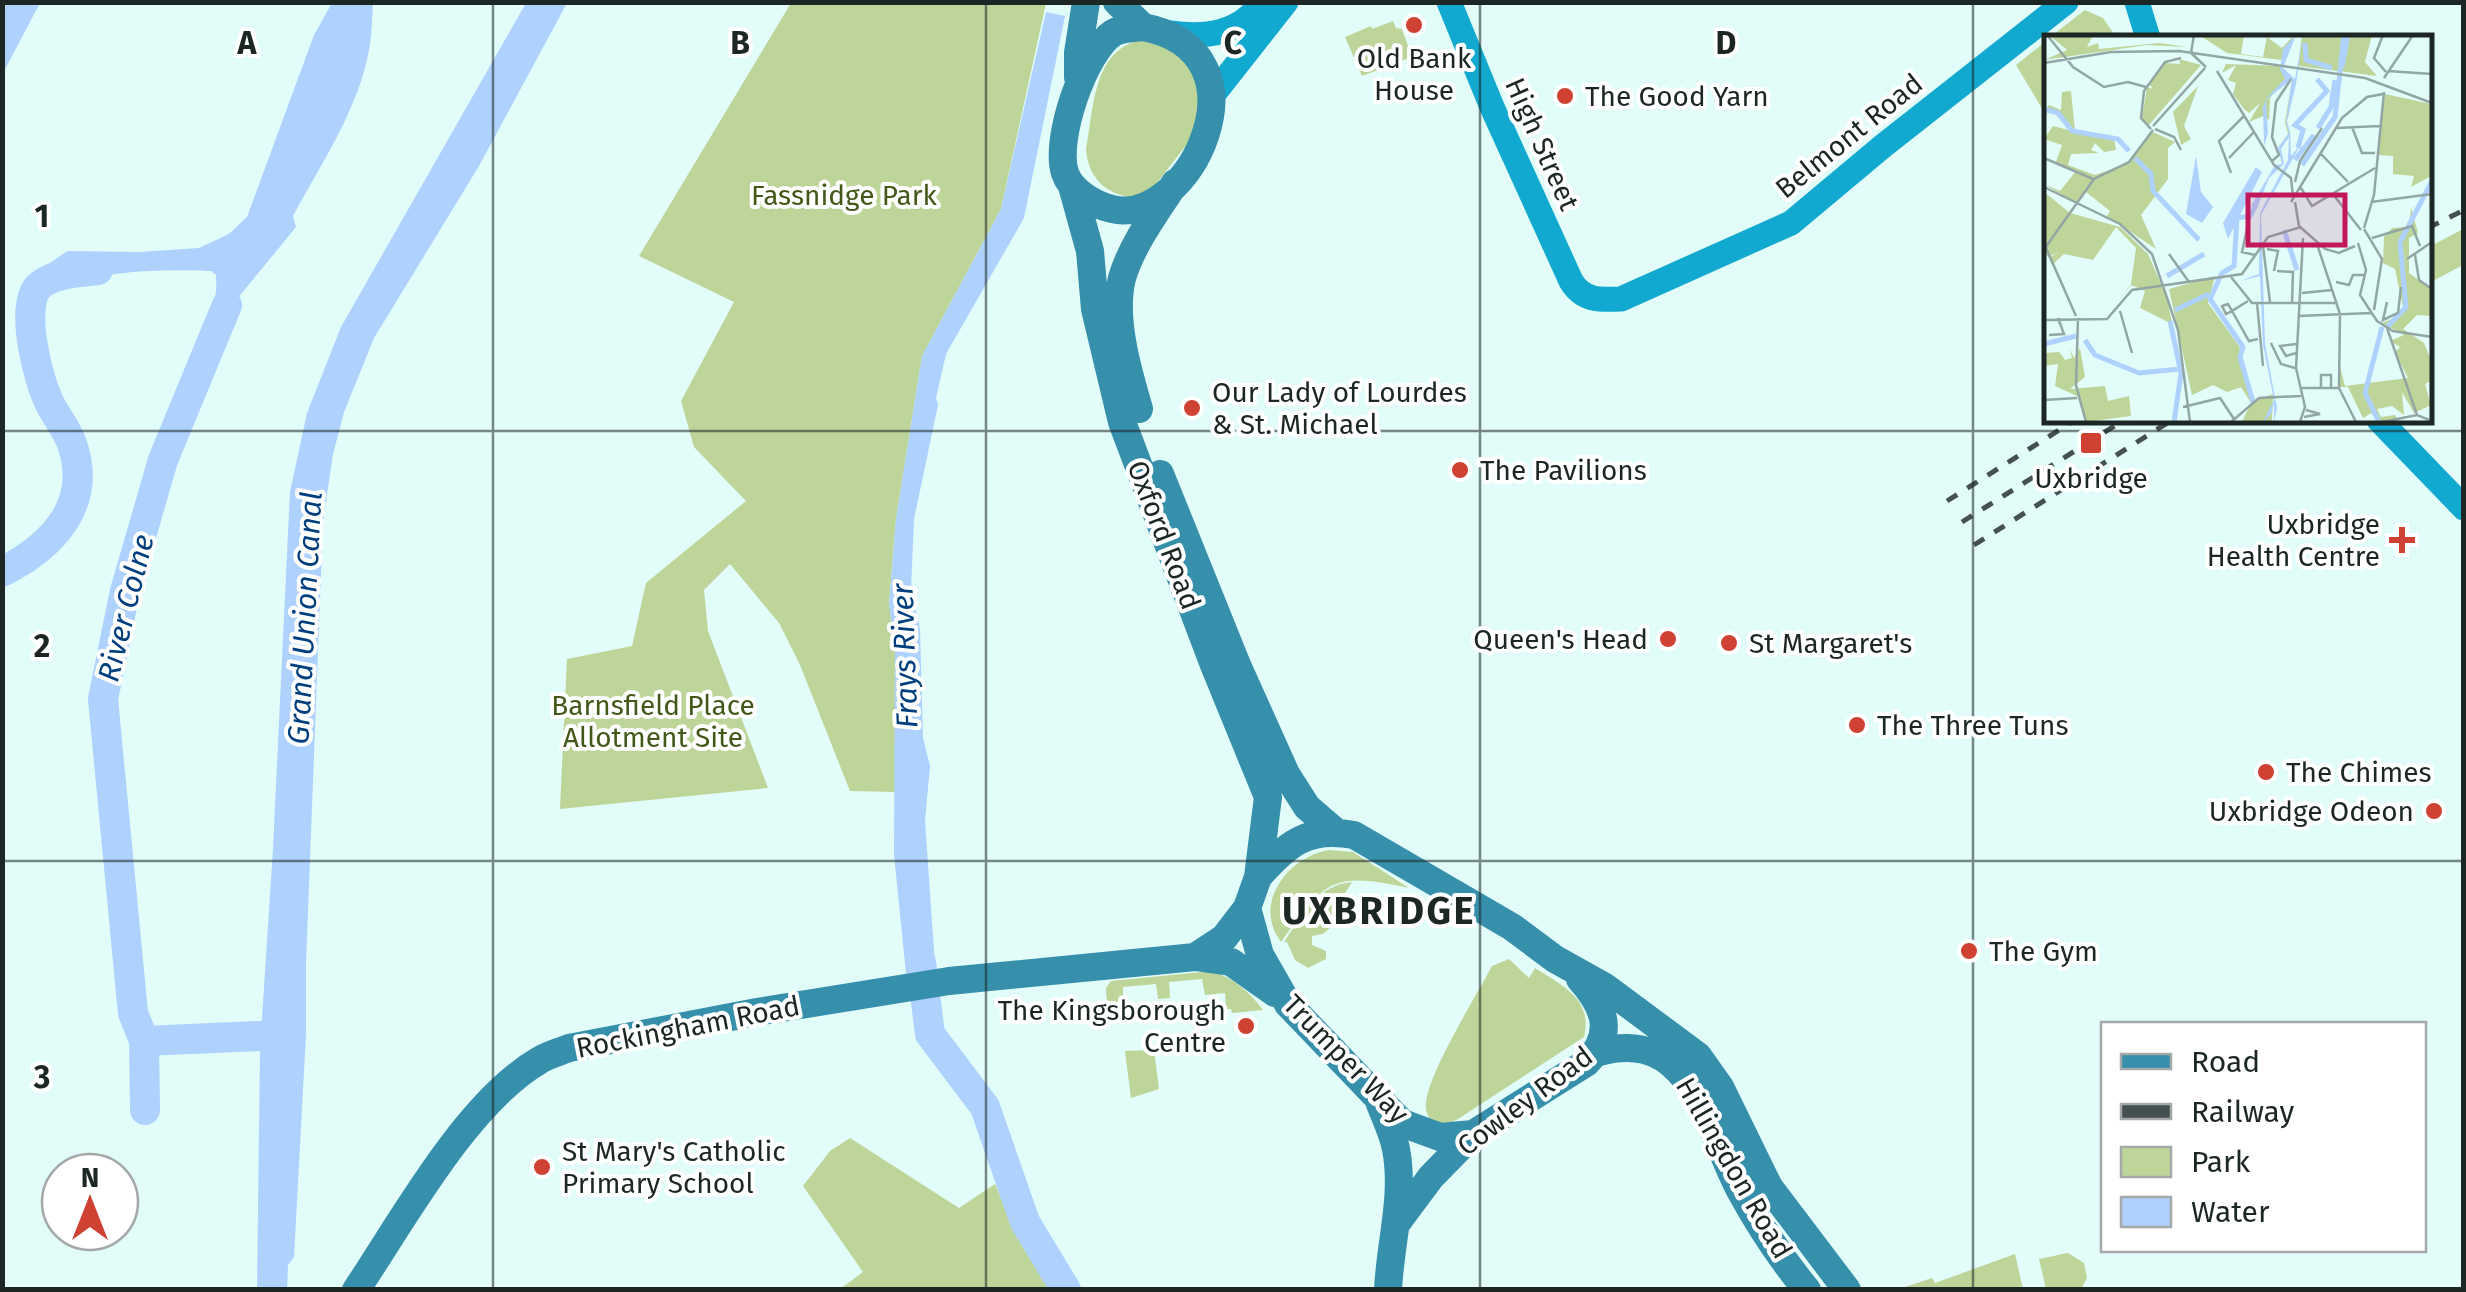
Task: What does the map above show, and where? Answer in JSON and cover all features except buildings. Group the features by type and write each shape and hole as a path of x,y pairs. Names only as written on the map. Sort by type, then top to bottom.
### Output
{"main road":[{"path":"1086,2 1078,53 1078,84 1063,160 1072,186 1090,200 1116,210 1147,206 1188,170 1210,126 1212,96 1205,70 1194,54 1117,2"},
{"path":"1078,84 1114,33 1157,30"},
{"name":"Oxford Road","path":"1176,184 1137,243 1121,282 1120,317 1132,385 1148,444 1264,728 1300,796 1336,832"},
{"name":"Oxford Road","path":"1072,186 1090,251 1095,309 1122,422 1268,797 1258,877"},
{"path":"1194,957 1224,938 1247,908 1258,877 1294,842 1336,832 1354,835 1402,861 1572,970"},
{"name":"Trumper Way","path":"1247,908 1260,955 1288,1004 1380,1103 1416,1130 1440,1137 1473,1134"},
{"path":"1194,957 1230,962 1288,1004"},
{"name":"Rockingham Road","path":"356,1290 473,1122 500,1090 540,1059 592,1042 939,983 1194,957"},
{"name":"Cowley Road","path":"1396,1224 1440,1166 1473,1134 1596,1053 1604,1028 1601,1007 1572,970"},
{"name":"Hillingdon Road","path":"1572,970 1605,988 1698,1056 1720,1087 1769,1188 1847,1290"},
{"name":"Hillingdon Road","path":"1596,1053 1638,1050 1674,1064 1711,1120 1741,1192 1807,1290"},
{"path":"1380,1103 1396,1146 1396,1224 1388,1290"}],"street":[{"path":"1157,30 1195,37 1229,30 1252,17 1262,2"},
{"path":"1212,96 1286,2"},
{"name":"High Street","path":"1449,2 1492,108 1568,274 1579,292 1594,299"},
{"name":"Belmont Road","path":"1594,299 1621,300 1791,223 2066,2"},
{"path":"2137,2 2147,35"},
{"path":"2381,422 2464,508"}],"green space":[{"name":"Fassnidge Park","path":"791,3 1046,3 1001,209 922,356 896,519 889,603 895,648 896,792 850,791 779,623 730,564 704,590 708,631 768,788 560,809 567,659 632,646 646,583 746,501 694,447 681,401 734,302 639,256"},
{"path":"2085,10 2103,18 2115,35 2053,35"},
{"path":"1393,21 1396,28 1402,29 1412,57 1362,76 1345,37"},
{"path":"1147,39 1189,56 1205,121 1153,188 1140,198 1119,194 1102,185 1091,170 1086,149 1099,80 1106,65 1129,44"},
{"path":"2044,43 2044,112 2016,65"},
{"path":"2463,229 2463,265 2431,282 2431,246"},
{"path":"1329,850 1353,852 1409,888 1363,881 1333,885 1309,905 1281,942 1270,912 1279,884 1300,862"},
{"path":"1352,882 1344,895 1332,897 1331,927 1312,936 1312,945 1326,951 1326,959 1308,968 1295,960 1284,942 1304,912 1329,889"},
{"path":"1509,959 1529,978 1535,968 1573,995 1584,1013 1584,1037 1458,1119 1435,1122 1428,1116 1426,1105 1436,1072 1492,966"},
{"path":"1212,971 1240,986 1263,1010 1232,1013 1226,1009 1225,993 1205,995 1202,979 1169,982 1170,998 1158,999 1156,984 1123,987 1119,1019 1107,1013 1106,988 1111,981"},
{"path":"1154,1050 1159,1089 1131,1098 1125,1051"},
{"path":"850,1138 959,1208 995,1184 1022,1246 1050,1289 840,1289 863,1272 803,1186 830,1151"},
{"path":"2068,1253 2084,1263 2087,1278 2081,1289 2046,1289 2039,1259"},
{"path":"2015,1254 2023,1289 1899,1289 1932,1278 1935,1283"}],"water":[{"path":"2,3 40,3 3,73"},
{"path":"332,3 373,3 364,72 337,136 293,216 296,227 237,299 217,346 202,338 216,292 216,275 211,271 116,274 69,288 46,266 67,251 199,248 229,234 247,217 314,35"},
{"name":"Grand Union Canal","path":"526,3 567,3 479,166 374,338 344,412 333,454 323,521 306,1034 294,1257 288,1265 287,1289 257,1289 260,1049 290,492 307,413 341,327"},
{"path":"1046,12 1065,16 1024,218 946,354 914,519 911,590 920,629 923,738 930,766 925,821 935,965 906,973 894,855 895,650 889,604 896,519 922,356 1001,209"}],"waterway":[{"name":"River Colne","path":"2,572 52,536 73,504 77,486 72,444 50,404 36,362 31,326 33,296 39,286 52,278 98,270"},
{"name":"River Colne","path":"145,1110 144,1041 133,1013 103,699 125,591 163,460 227,305"},
{"name":"Frays River","path":"921,962 930,1034 985,1107 1025,1222 1066,1290"},
{"path":"144,1041 282,1035"}],"railway":[{"path":"2431,226 2464,210"},
{"path":"1947,501 2072,422"},
{"path":"1962,522 2121,422"},
{"path":"1974,545 2169,422"}],"place":[{"name":"Old Bank House","path":"1414,25"},
{"name":"The Good Yarn","path":"1565,96"},
{"name":"Our Lady of Lourdes & St. Michael","path":"1192,408"},
{"name":"Uxbridge","path":"2091,443"},
{"name":"The Pavilions","path":"1460,470"},
{"name":"Uxbridge Health Centre","path":"2402,540"},
{"name":"Queen's Head","path":"1668,639"},
{"name":"St Margaret's","path":"1729,643"},
{"name":"The Three Tuns","path":"1857,725"},
{"name":"The Chimes","path":"2266,772"},
{"name":"Uxbridge Odeon","path":"2434,811"},
{"name":"The Gym","path":"1969,951"},
{"name":"The Kingsborough Centre","path":"1246,1026"},
{"name":"St Mary's Catholic Primary School","path":"542,1167"}],"district":[{"name":"UXBRIDGE","path":"1379,911"}],"park label":[{"name":"Barnsfield Place Allotment Site","path":"653,721"}]}
